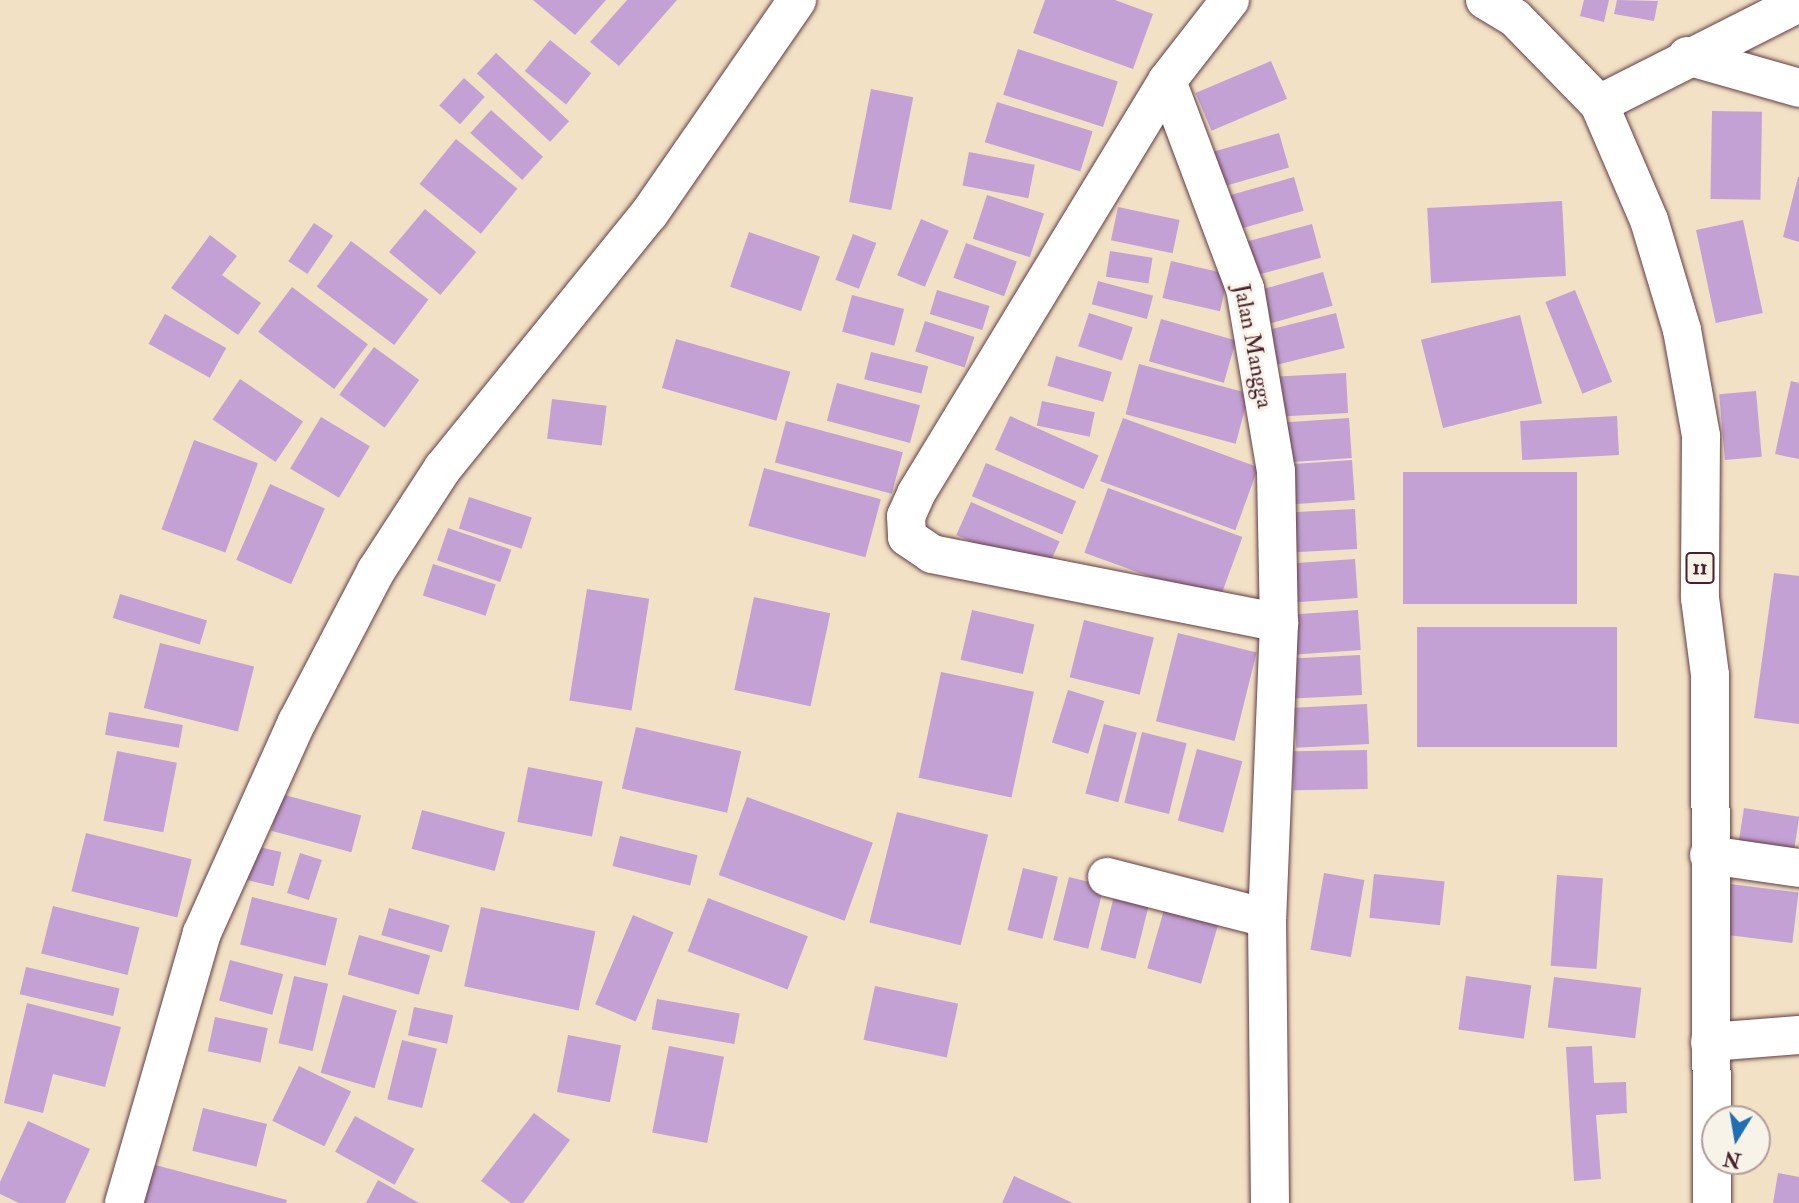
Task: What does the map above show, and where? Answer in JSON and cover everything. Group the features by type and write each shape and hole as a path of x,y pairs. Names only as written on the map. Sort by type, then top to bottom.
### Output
{"main road":[{"path":"124,1203 202,933 297,722 376,571 443,468 649,214 797,0"},
{"path":"1230,0 1167,80 916,494 906,516 907,537 932,554 1279,624"},
{"name":"11","path":"1485,0 1514,18 1599,104 1649,220 1682,330 1701,436 1700,598 1710,675 1712,1203"},
{"path":"1599,104 1687,56 1799,3"},
{"path":"1687,56 1799,88"},
{"name":"Jalan Mangga","path":"1167,80 1245,288 1276,471 1279,624 1267,918 1270,1203"},
{"path":"1709,855 1799,868"},
{"path":"1107,877 1267,918"},
{"path":"1710,1042 1799,1035"}],"building":[{"path":"533,0 606,0 575,35"},
{"path":"627,0 677,0 619,66 590,42"},
{"path":"1045,0 1115,0 1153,14 1133,69 1033,33"},
{"path":"1584,0 1609,0 1604,22 1580,16"},
{"path":"1617,0 1658,1 1654,21 1614,14"},
{"path":"550,40 591,73 566,104 525,71"},
{"path":"1018,49 1118,81 1103,127 1003,95"},
{"path":"496,53 569,121 550,142 477,73"},
{"path":"1271,61 1287,99 1212,131 1196,93"},
{"path":"464,78 485,97 460,124 439,105"},
{"path":"871,89 913,97 891,210 849,202"},
{"path":"997,102 1093,131 1080,171 985,142"},
{"path":"491,110 543,157 522,180 470,133"},
{"path":"1712,111 1762,112 1760,200 1710,199"},
{"path":"1279,133 1289,168 1219,188 1209,153"},
{"path":"456,139 517,189 481,234 419,184"},
{"path":"969,152 1035,165 1028,198 963,185"},
{"path":"1294,177 1304,211 1234,230 1225,197"},
{"path":"1799,177 1799,242 1783,237"},
{"path":"987,195 1044,214 1030,257 973,239"},
{"path":"1562,201 1566,276 1431,283 1427,208"},
{"path":"1118,207 1180,220 1173,253 1111,240"},
{"path":"425,209 476,252 440,295 389,252"},
{"path":"921,219 949,231 925,287 897,275"},
{"path":"1743,220 1763,313 1716,323 1696,230"},
{"path":"314,223 333,236 307,274 288,261"},
{"path":"1312,224 1321,258 1251,277 1241,243"},
{"path":"749,232 820,256 801,311 730,287"},
{"path":"853,234 876,243 859,289 835,280"},
{"path":"210,235 237,256 222,275 261,303 238,335 171,288"},
{"path":"351,241 428,299 394,345 317,287"},
{"path":"966,243 1017,261 1004,296 953,278"},
{"path":"1110,251 1152,258 1148,283 1106,277"},
{"path":"1171,261 1228,274 1220,311 1162,298"},
{"path":"1323,272 1333,306 1263,325 1254,292"},
{"path":"1098,281 1153,296 1147,319 1092,304"},
{"path":"292,287 368,344 334,389 258,332"},
{"path":"937,290 990,306 982,330 930,314"},
{"path":"1575,290 1612,382 1582,394 1545,302"},
{"path":"852,295 904,309 894,346 842,332"},
{"path":"1089,313 1133,327 1122,361 1078,346"},
{"path":"1336,313 1345,348 1274,366 1265,331"},
{"path":"165,314 226,348 210,378 149,344"},
{"path":"1520,315 1542,403 1443,428 1421,340"},
{"path":"1161,319 1236,340 1224,383 1149,361"},
{"path":"925,321 974,337 965,368 915,351"},
{"path":"676,339 790,372 776,421 662,388"},
{"path":"374,347 419,380 385,428 339,395"},
{"path":"871,352 928,366 921,393 864,379"},
{"path":"1056,356 1112,372 1103,402 1047,386"},
{"path":"1139,364 1249,394 1236,444 1126,414"},
{"path":"1346,373 1348,413 1275,417 1273,377"},
{"path":"240,379 303,421 276,462 213,420"},
{"path":"1791,381 1799,383 1799,459 1775,454"},
{"path":"837,383 920,405 910,443 827,421"},
{"path":"1756,391 1762,457 1725,460 1719,394"},
{"path":"552,399 607,406 602,445 547,439"},
{"path":"1042,401 1095,412 1090,437 1037,425"},
{"path":"1010,416 1099,455 1084,489 995,450"},
{"path":"1617,416 1619,455 1522,460 1520,421"},
{"path":"321,417 370,446 339,498 290,468"},
{"path":"1123,418 1258,467 1235,530 1100,481"},
{"path":"1349,418 1352,458 1279,463 1276,423"},
{"path":"786,421 903,452 892,494 775,463"},
{"path":"194,440 258,463 225,553 162,529"},
{"path":"1352,460 1355,500 1282,505 1279,465"},
{"path":"986,463 1076,501 1062,534 972,496"},
{"path":"764,468 881,499 865,557 748,526"},
{"path":"1403,472 1577,472 1577,604 1403,604"},
{"path":"270,484 325,508 291,584 236,560"},
{"path":"1108,488 1242,537 1219,602 1084,553"},
{"path":"469,497 532,517 522,549 459,528"},
{"path":"971,502 1060,541 1045,574 956,535"},
{"path":"1355,509 1357,549 1284,553 1282,513"},
{"path":"448,528 511,550 500,582 437,560"},
{"path":"1355,559 1358,598 1286,603 1283,564"},
{"path":"433,564 496,584 486,616 423,595"},
{"path":"1774,573 1799,576 1799,724 1754,718"},
{"path":"587,589 649,599 632,710 569,701"},
{"path":"120,594 207,621 200,645 113,618"},
{"path":"754,597 830,613 811,706 734,690"},
{"path":"972,610 1034,624 1023,674 961,660"},
{"path":"1358,610 1361,650 1289,655 1286,615"},
{"path":"1084,620 1154,637 1140,695 1070,677"},
{"path":"1417,627 1617,627 1617,747 1417,747"},
{"path":"1178,633 1257,653 1235,741 1156,721"},
{"path":"160,643 254,666 238,731 144,708"},
{"path":"1360,655 1362,695 1289,699 1287,659"},
{"path":"941,672 1034,692 1011,797 919,778"},
{"path":"1068,690 1104,701 1088,754 1052,743"},
{"path":"1367,704 1369,744 1296,748 1294,708"},
{"path":"109,712 183,725 179,748 105,735"},
{"path":"1104,724 1137,733 1118,802 1085,794"},
{"path":"636,727 741,751 727,813 622,788"},
{"path":"1142,732 1187,743 1169,814 1124,803"},
{"path":"1197,749 1242,761 1223,833 1178,820"},
{"path":"1367,750 1368,789 1294,790 1293,751"},
{"path":"117,751 177,763 163,832 103,821"},
{"path":"528,767 603,782 592,836 517,822"},
{"path":"281,794 361,815 351,852 271,831"},
{"path":"747,797 873,843 845,921 719,875"},
{"path":"1744,808 1799,817 1792,862 1737,853"},
{"path":"422,810 505,832 495,871 412,849"},
{"path":"897,812 988,835 961,945 869,923"},
{"path":"86,833 192,859 177,918 71,891"},
{"path":"620,836 698,855 690,885 613,866"},
{"path":"255,846 281,852 273,886 247,880"},
{"path":"300,853 322,860 309,900 287,893"},
{"path":"1023,868 1058,877 1042,939 1008,930"},
{"path":"1324,873 1364,880 1351,957 1310,950"},
{"path":"1374,874 1445,881 1440,925 1369,918"},
{"path":"1557,875 1603,878 1597,969 1551,966"},
{"path":"1069,877 1104,886 1088,949 1053,940"},
{"path":"1730,884 1798,892 1792,943 1724,935"},
{"path":"1116,888 1151,897 1135,959 1101,950"},
{"path":"252,897 337,918 326,966 240,945"},
{"path":"708,898 808,936 787,990 688,951"},
{"path":"1166,903 1220,918 1201,984 1147,968"},
{"path":"53,906 139,928 128,975 41,954"},
{"path":"481,907 595,931 579,1011 464,986"},
{"path":"389,908 450,925 442,952 381,935"},
{"path":"633,915 674,932 636,1021 595,1004"},
{"path":"359,935 430,955 419,995 348,974"},
{"path":"230,960 283,974 272,1015 219,1001"},
{"path":"26,967 120,989 113,1016 20,994"},
{"path":"294,976 328,984 313,1051 278,1043"},
{"path":"1466,976 1531,985 1524,1039 1458,1029"},
{"path":"1554,977 1641,988 1635,1038 1548,1028"},
{"path":"875,986 958,1004 947,1057 864,1040"},
{"path":"343,995 397,1010 375,1088 321,1073"},
{"path":"657,999 740,1014 734,1044 652,1030"},
{"path":"27,1003 121,1027 105,1087 53,1074 43,1113 4,1103"},
{"path":"414,1007 453,1015 447,1044 408,1035"},
{"path":"215,1017 268,1028 261,1062 208,1051"},
{"path":"568,1035 621,1045 610,1102 557,1092"},
{"path":"402,1040 437,1049 422,1108 387,1099"},
{"path":"669,1046 724,1057 707,1143 652,1132"},
{"path":"1592,1046 1594,1083 1626,1082 1627,1113 1596,1115 1601,1179 1574,1181 1566,1047"},
{"path":"299,1066 351,1091 324,1146 272,1121"},
{"path":"203,1108 267,1124 256,1167 192,1151"},
{"path":"534,1113 570,1140 523,1203 511,1203 481,1181"},
{"path":"355,1116 414,1149 395,1185 335,1152"},
{"path":"28,1121 90,1149 65,1203 19,1203 0,1194 0,1182"},
{"path":"144,1162 287,1200 286,1203 133,1203"},
{"path":"1778,1173 1799,1177 1799,1203 1773,1203"},
{"path":"1014,1176 1073,1203 1002,1203"},
{"path":"378,1180 419,1203 366,1203"}]}
